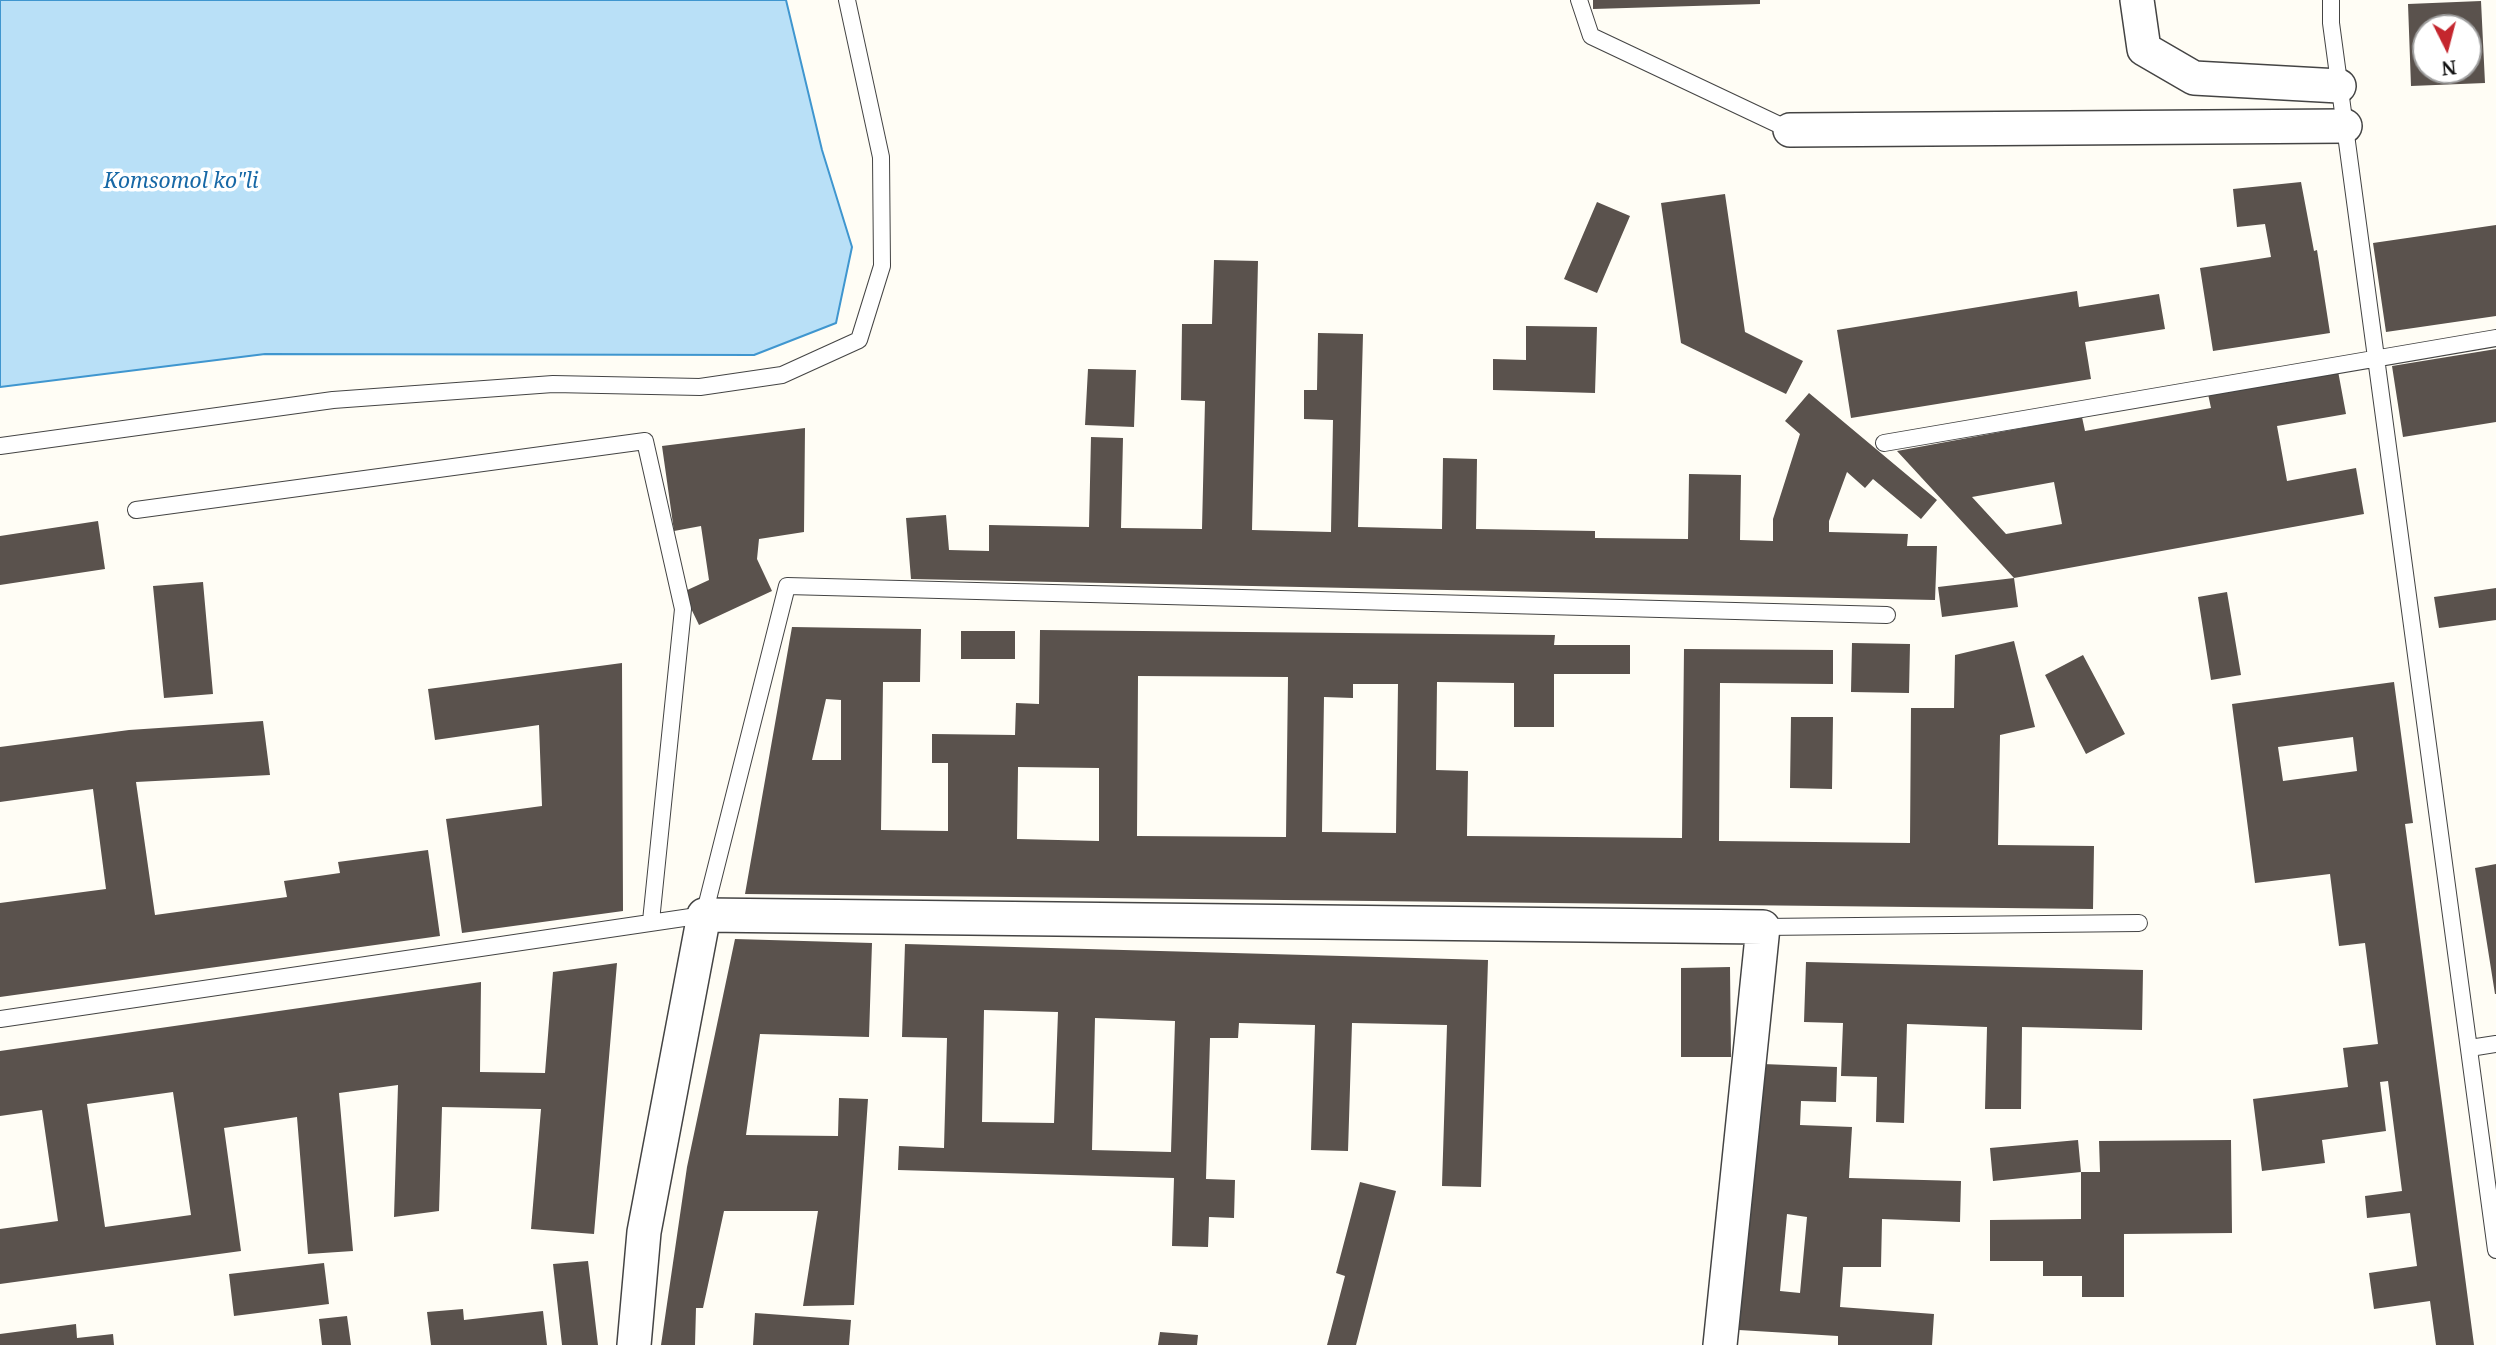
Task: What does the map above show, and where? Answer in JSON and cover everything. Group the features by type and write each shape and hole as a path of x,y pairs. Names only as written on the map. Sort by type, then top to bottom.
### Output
{"street":[{"path":"2137,0 2144,49 2194,78 2339,86"},
{"path":"1790,130 2345,126"},
{"path":"634,1345 645,1232 704,915 1763,927 1720,1345"}],"lane":[{"path":"0,446 333,400 553,384 700,387 782,375 859,340 883,266 881,157 847,0"},
{"path":"1579,0 1591,36 1790,130"},
{"path":"2331,0 2331,23 2339,86 2496,1250"},
{"path":"1884,443 2496,338"},
{"path":"136,510 645,441 683,609 651,921"},
{"path":"0,1019 704,915 787,586 1886,615"},
{"path":"1763,927 2139,923"},
{"path":"2470,1048 2496,1044"}],"water":[{"name":"Komsomol ko\"li","path":"0,0 786,0 822,150 852,247 836,323 754,355 265,354 0,387"}],"building":[{"path":"1593,0 1760,0 1760,4 1593,9"},
{"path":"2481,1 2482,14 2412,14 2412,84 2460,84 2411,86 2408,4"},
{"path":"2482,22 2485,83 2482,83"},
{"path":"2301,182 2314,251 2317,250 2330,333 2213,351 2200,268 2271,257 2265,224 2237,227 2233,189"},
{"path":"1725,194 1745,332 1803,361 1786,394 1681,343 1661,203"},
{"path":"1597,202 1630,216 1597,293 1564,279"},
{"path":"2496,225 2496,316 2386,332 2373,243"},
{"path":"1214,260 1258,261 1252,530 1331,532 1333,420 1304,419 1304,390 1317,390 1318,333 1363,334 1358,527 1442,529 1443,458 1477,459 1476,529 1595,531 1595,538 1688,539 1689,474 1741,475 1740,540 1773,541 1773,519 1800,434 1785,421 1809,393 1937,500 1921,519 1873,479 1865,488 1847,472 1829,521 1829,532 1908,534 1907,546 1937,546 1935,600 911,579 906,518 946,515 949,550 989,551 989,525 1089,527 1091,437 1123,438 1121,528 1202,529 1205,401 1181,400 1182,324 1212,324"},
{"path":"2077,291 2079,307 2159,294 2165,329 2085,342 2091,379 1851,418 1837,330"},
{"path":"1526,326 1597,327 1595,393 1493,390 1493,359 1526,360"},
{"path":"2496,349 2496,422 2403,437 2392,366"},
{"path":"1088,369 1136,370 1134,427 1085,425"},
{"path":"2338,371 2346,414 2277,426 2287,481 2356,468 2364,514 2014,578 1897,451 2082,417 2085,431 2211,408 2208,394","holes":["2054,482 2062,524 2006,534 1972,497"]},
{"path":"805,428 804,532 759,539 757,559 772,591 699,625 683,592 709,580 701,526 674,531 662,446"},
{"path":"98,521 105,569 0,585 0,536"},
{"path":"2014,578 2018,607 1942,617 1938,587"},
{"path":"203,582 213,694 164,698 153,586"},
{"path":"2496,588 2496,620 2439,628 2434,597"},
{"path":"2227,592 2241,675 2211,680 2198,597"},
{"path":"792,627 921,629 920,682 883,682 881,830 948,831 948,763 932,763 932,734 1015,735 1016,703 1039,704 1040,630 1555,635 1554,645 1630,645 1630,674 1554,674 1554,727 1514,727 1514,683 1437,682 1436,770 1468,771 1467,836 1682,838 1684,649 1833,650 1833,684 1720,683 1719,841 1910,843 1911,708 1954,708 1955,655 2014,641 2035,727 2000,735 1998,845 2094,846 2093,909 745,894","holes":["1138,676 1288,677 1286,837 1137,836","1353,684 1398,684 1396,833 1322,832 1324,697 1353,698","826,699 841,700 841,760 812,760","1018,767 1099,768 1099,841 1017,839"]},
{"path":"961,631 1015,631 1015,659 961,659"},
{"path":"1852,643 1910,644 1909,693 1851,692"},
{"path":"2083,655 2125,734 2086,754 2045,675"},
{"path":"622,663 623,911 462,933 446,819 542,806 539,725 435,740 428,689"},
{"path":"2394,682 2413,823 2405,824 2474,1345 2436,1345 2430,1301 2374,1309 2369,1273 2417,1266 2410,1213 2367,1218 2365,1196 2402,1191 2388,1081 2380,1082 2386,1131 2322,1140 2325,1163 2262,1171 2253,1099 2348,1087 2343,1048 2378,1044 2365,943 2339,946 2330,874 2255,883 2232,704","holes":["2353,737 2357,771 2283,781 2278,747"]},
{"path":"1791,717 1833,717 1832,789 1790,788"},
{"path":"263,721 270,775 136,782 155,915 287,897 284,881 340,873 338,862 428,850 440,936 0,997 0,903 106,889 93,789 0,802 0,747 129,730"},
{"path":"2496,864 2496,994 2495,994 2475,868"},
{"path":"735,939 872,943 869,1037 760,1034 746,1135 838,1136 839,1098 868,1099 854,1305 803,1306 818,1211 724,1211 703,1308 696,1308 695,1345 661,1345 687,1167"},
{"path":"905,944 1488,960 1481,1187 1442,1186 1447,1025 1352,1023 1348,1151 1311,1150 1315,1025 1239,1023 1238,1038 1210,1038 1206,1179 1235,1180 1234,1218 1209,1217 1208,1247 1172,1246 1174,1178 898,1170 899,1146 944,1148 947,1038 902,1037","holes":["984,1010 1058,1012 1054,1123 982,1122","1095,1018 1175,1021 1171,1152 1092,1150"]},
{"path":"1806,962 2143,970 2142,1030 2022,1027 2021,1109 1985,1109 1987,1027 1907,1024 1904,1123 1876,1122 1877,1077 1841,1076 1843,1023 1804,1022"},
{"path":"617,963 594,1234 531,1229 541,1109 442,1107 439,1211 394,1217 398,1085 339,1093 353,1251 308,1254 297,1117 224,1128 241,1251 0,1284 0,1229 58,1221 42,1110 0,1116 0,1051 481,982 480,1072 545,1073 553,972","holes":["173,1092 191,1215 105,1227 87,1104"]},
{"path":"1730,967 1731,1057 1681,1057 1681,968"},
{"path":"1763,1064 1837,1067 1836,1102 1801,1101 1800,1125 1852,1127 1849,1178 1961,1181 1960,1222 1882,1219 1881,1267 1843,1267 1840,1307 1934,1314 1932,1345 1838,1345 1838,1336 1739,1330 1751,1152","holes":["1787,1214 1807,1217 1800,1293 1780,1291"]},
{"path":"2078,1140 2081,1172 1993,1181 1990,1148"},
{"path":"2231,1140 2232,1233 2124,1234 2124,1297 2082,1297 2082,1276 2043,1276 2043,1261 1990,1261 1990,1220 2081,1219 2081,1172 2100,1172 2099,1141"},
{"path":"1360,1182 1396,1191 1356,1345 1327,1345 1345,1276 1336,1273"},
{"path":"588,1261 598,1345 562,1345 553,1264"},
{"path":"324,1263 329,1304 234,1316 229,1274"},
{"path":"463,1309 464,1320 543,1311 547,1345 431,1345 427,1312"},
{"path":"755,1313 851,1320 849,1345 753,1345"},
{"path":"347,1316 351,1345 322,1345 319,1319"},
{"path":"76,1324 77,1338 113,1334 114,1345 0,1345 0,1334"},
{"path":"1160,1332 1198,1335 1197,1345 1158,1345"}]}
